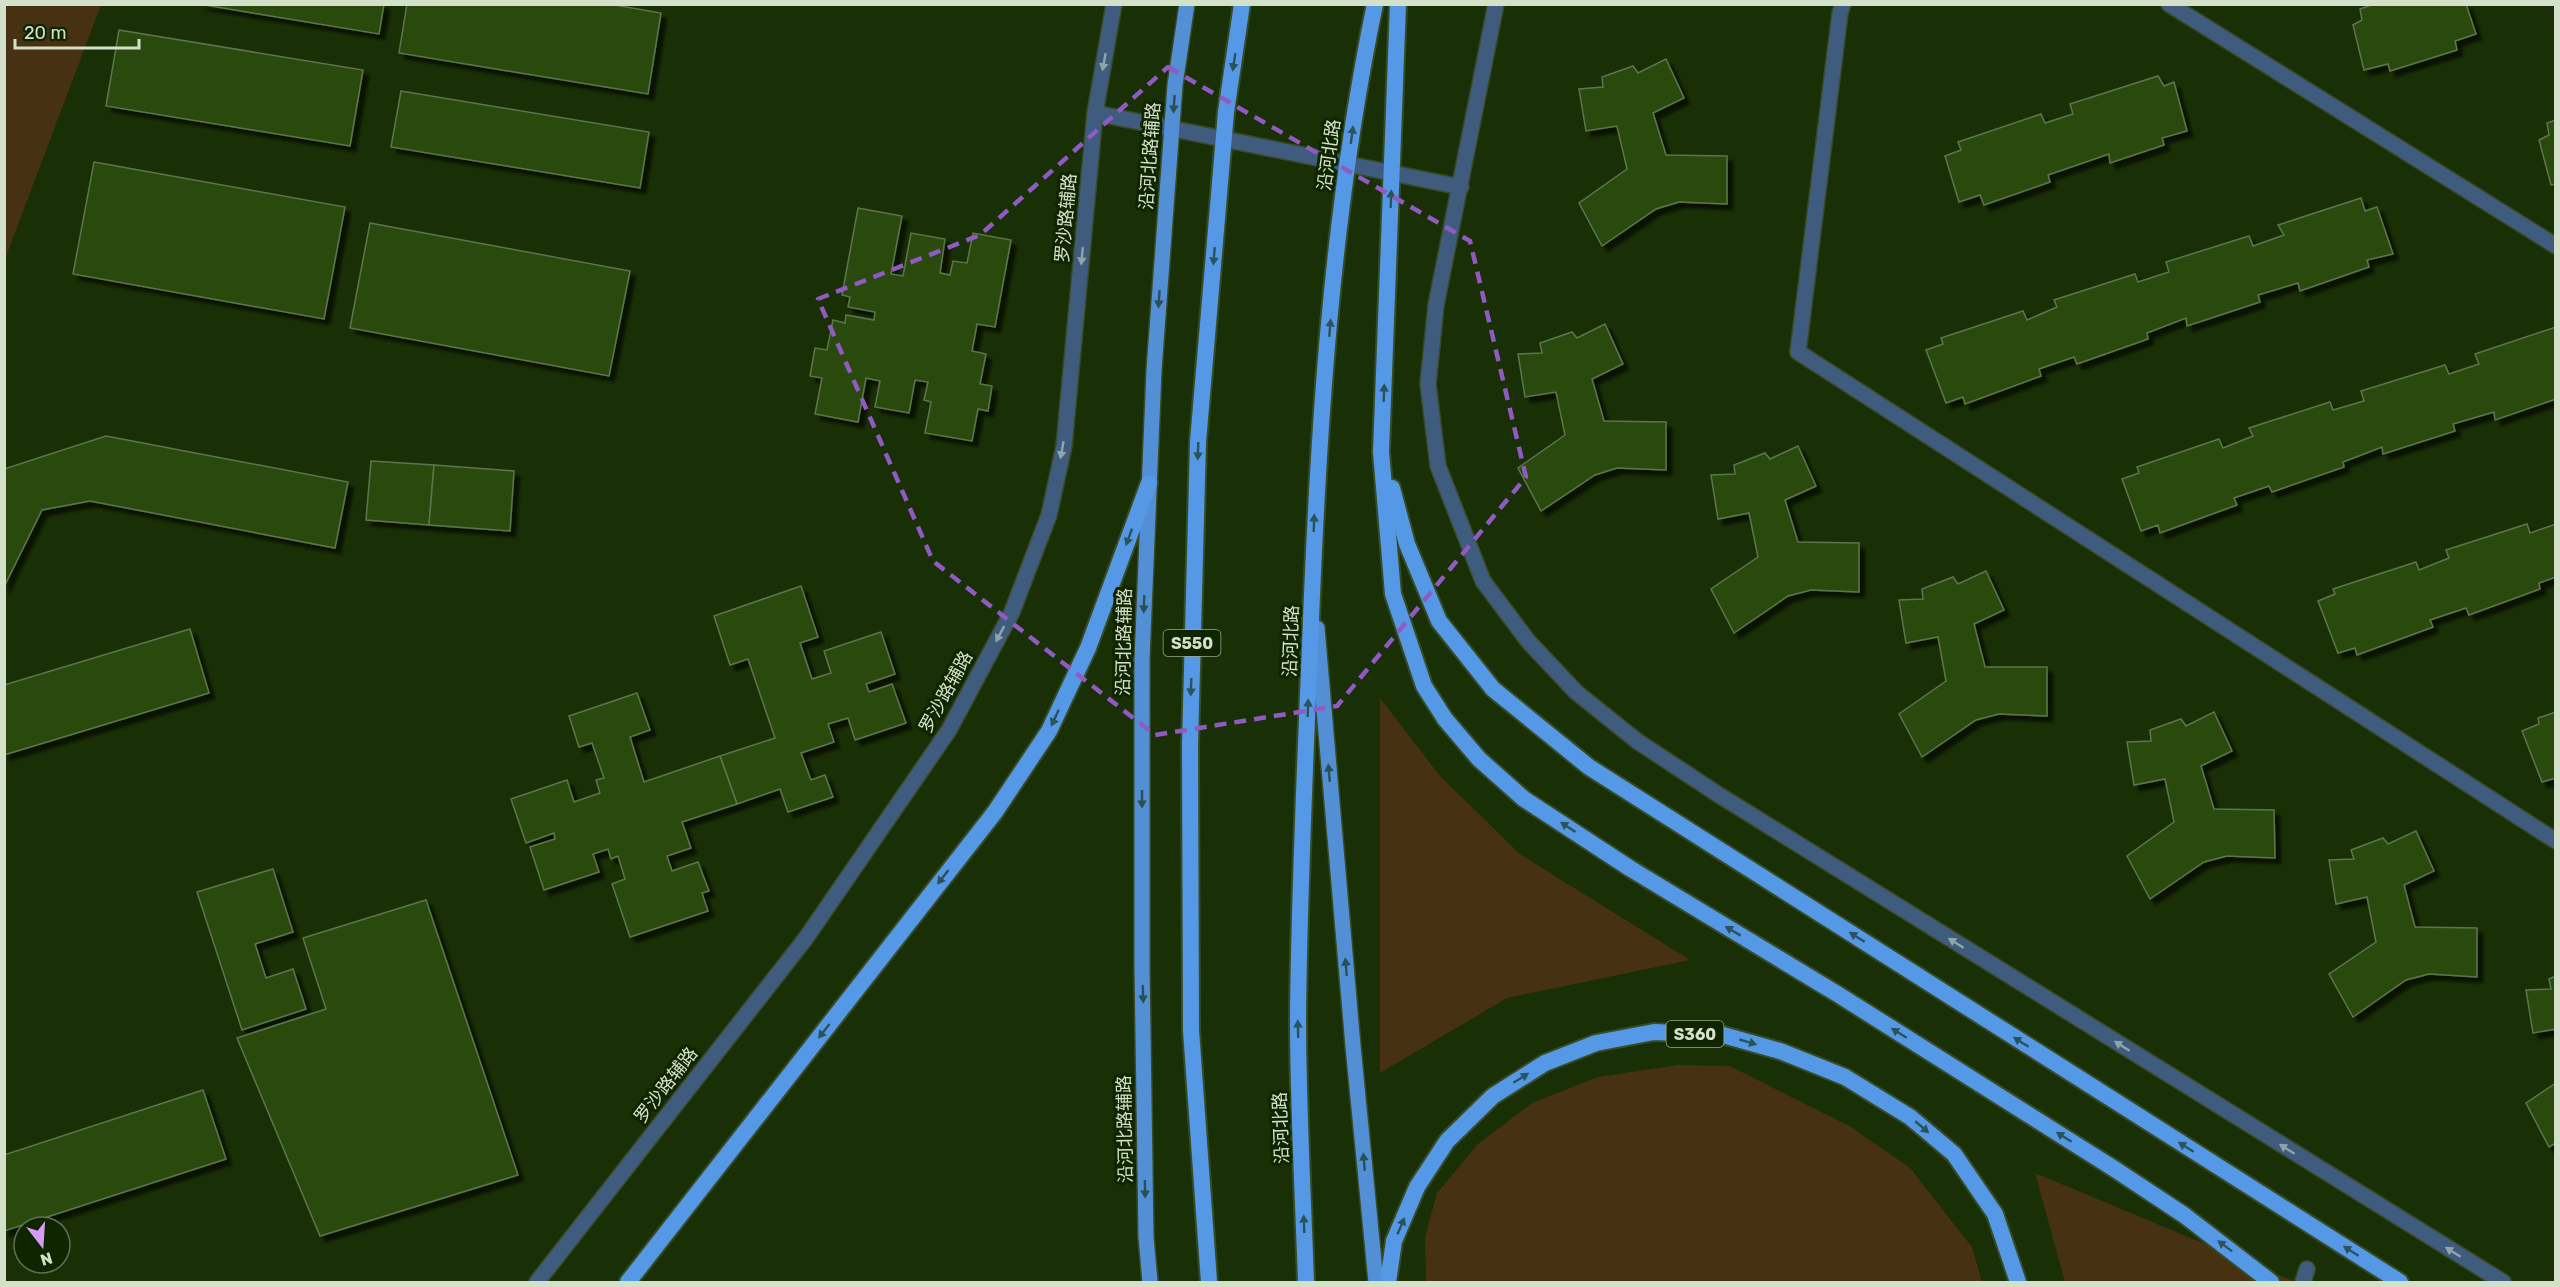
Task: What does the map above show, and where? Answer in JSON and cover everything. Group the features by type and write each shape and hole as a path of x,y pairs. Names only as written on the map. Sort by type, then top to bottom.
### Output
{"highway":[{"name":"S550","path":"1209,1282 1191,1030 1191,710 1198,442 1226,112 1242,4"},
{"name":"沿河北路","path":"1306,1282 1298,1021 1316,486 1338,234 1359,80 1375,4"},
{"path":"1398,4 1381,452 1393,594 1408,644 1429,694 1445,719 1479,759 1524,799 1631,869 1839,995 2113,1168 2184,1215 2271,1282"},
{"path":"1381,452 1407,543 1439,621 1493,689 1589,767 2400,1282"},
{"path":"628,1282 994,812 1049,731 1088,648 1149,483"},
{"name":"S360","path":"1388,1282 1394,1241 1417,1187 1448,1141 1493,1096 1545,1063 1596,1043 1654,1032 1723,1035 1780,1051 1845,1077 1910,1117 1954,1154 1995,1214 2018,1282"}],"main road":[{"name":"沿河北路辅路","path":"1150,1282 1146,1237 1142,659 1154,370 1175,85 1186,4"},
{"path":"1312,581 1376,1282"}],"street":[{"name":"罗沙路辅路","path":"537,1282 806,938 949,730 1012,612 1049,516 1064,446 1095,113 1114,4"},
{"path":"1496,4 1436,305 1428,384 1438,465 1482,581 1528,641 1576,692 1637,741 1719,795 2338,1189 2503,1282"},
{"path":"1843,4 1840,13 1798,352 2556,841"},
{"path":"2169,4 2556,246"},
{"path":"1095,113 1461,187"}],"highlighted area":[{"path":"1168,67 1470,241 1526,477 1337,706 1155,735 933,561 818,299 980,235"}],"shaded area":[{"path":"4,5 101,5 5,259"},
{"path":"1380,698 1440,776 1521,855 1690,960 1507,998 1380,1073"},
{"path":"1678,1065 1730,1066 1851,1127 1910,1168 1972,1247 1982,1282 1426,1282 1425,1237 1437,1193 1478,1144 1532,1103 1598,1077"},
{"path":"2035,1173 2296,1282 2065,1282"}],"building":[{"path":"199,4 384,4 379,34"},
{"path":"407,4 609,4 661,13 648,94 399,53"},
{"path":"2374,4 2466,4 2476,34 2455,41 2457,50 2390,71 2388,64 2364,70 2353,25 2362,20 2360,9"},
{"path":"119,30 363,70 350,146 106,106"},
{"path":"1666,59 1684,98 1653,113 1666,155 1727,156 1727,204 1679,202 1656,209 1602,246 1579,203 1627,169 1617,126 1586,131 1579,89 1603,87 1602,77 1633,66 1638,73"},
{"path":"2158,76 2164,86 2174,82 2187,131 2162,138 2164,145 2110,163 2109,154 2048,175 2050,182 1984,205 1980,195 1959,202 1945,156 1961,150 1958,142 2041,114 2045,123 2073,114 2070,104"},
{"path":"401,91 649,132 640,188 391,147"},
{"path":"2556,120 2556,184 2551,185 2539,140 2549,135 2547,123"},
{"path":"94,162 345,207 324,319 73,274"},
{"path":"2361,198 2365,211 2377,207 2393,254 2367,260 2369,267 2300,291 2298,283 2258,295 2260,302 2187,326 2186,318 2147,333 2148,339 2077,364 2074,357 2039,369 2041,376 1965,404 1963,397 1946,403 1926,350 1943,344 1941,338 2023,311 2027,320 2057,307 2054,300 2135,274 2138,282 2169,272 2166,262 2249,236 2253,246 2284,235 2278,225"},
{"path":"858,208 902,216 891,274 903,276 911,233 945,239 940,273 950,275 953,261 967,263 973,233 1011,240 995,327 977,324 972,351 986,354 980,384 992,386 988,411 978,409 972,441 925,433 931,402 924,400 928,382 915,380 909,413 875,407 880,381 866,378 858,422 815,414 822,378 810,376 815,348 827,350 833,320 845,323 846,315 874,320 875,312 848,307 850,297 842,295"},
{"path":"370,223 630,271 609,376 350,328"},
{"path":"1605,324 1623,364 1592,379 1604,421 1666,422 1666,470 1617,468 1595,475 1541,511 1518,468 1565,435 1556,392 1525,397 1518,354 1542,353 1540,343 1572,332 1577,338"},
{"path":"2556,327 2556,399 2495,420 2494,412 2453,424 2455,431 2383,454 2382,447 2343,462 2344,467 2272,492 2269,486 2234,498 2237,505 2160,533 2158,525 2141,531 2122,479 2139,473 2137,467 2219,439 2223,448 2253,436 2249,428 2330,402 2333,410 2364,401 2361,391 2445,365 2449,374 2479,364 2475,354"},
{"path":"106,436 348,482 335,548 90,501 42,510 4,587 4,469"},
{"path":"1798,446 1816,486 1785,500 1798,542 1859,543 1859,592 1811,590 1788,596 1734,633 1711,589 1758,557 1749,513 1718,519 1711,475 1735,474 1734,465 1765,453 1770,459"},
{"path":"371,461 434,465 429,525 366,520"},
{"path":"434,465 514,471 510,531 429,525"},
{"path":"2527,524 2530,533 2556,524 2556,577 2539,583 2540,589 2469,615 2466,608 2430,620 2433,627 2357,655 2355,648 2338,653 2318,601 2335,594 2333,589 2416,562 2419,570 2449,558 2446,550"},
{"path":"1986,571 2004,610 1974,624 1985,667 2047,667 2047,716 1999,714 1976,720 1922,757 1899,714 1946,681 1938,637 1906,643 1899,600 1923,599 1922,589 1953,577 1958,584"},
{"path":"801,586 818,637 800,643 812,679 831,673 824,651 881,632 895,674 866,684 869,692 892,684 906,723 855,740 848,718 828,724 834,742 801,753 811,780 825,775 833,797 788,812 780,789 737,804 720,756 775,738 748,659 730,665 714,616"},
{"path":"190,629 209,693 4,755 4,685"},
{"path":"637,693 650,730 630,737 644,782 720,756 737,804 682,822 691,848 667,856 672,871 698,862 709,891 702,893 708,911 630,937 612,884 625,879 618,856 611,859 608,849 593,854 599,872 544,890 530,847 555,839 554,833 526,843 511,799 567,780 574,802 600,793 596,780 604,778 592,743 579,747 569,716"},
{"path":"2214,712 2232,751 2201,766 2214,809 2274,810 2275,858 2227,856 2204,862 2150,899 2127,856 2174,822 2165,779 2134,785 2127,742 2151,741 2150,730 2181,719 2186,726"},
{"path":"2556,712 2556,778 2542,782 2522,731 2539,724 2538,718"},
{"path":"2416,831 2434,871 2404,885 2415,927 2477,928 2477,977 2429,974 2406,980 2353,1017 2329,974 2376,942 2367,897 2336,904 2329,860 2354,859 2351,850 2383,838 2388,844"},
{"path":"273,869 293,932 255,944 266,978 293,969 306,1009 242,1030 197,892"},
{"path":"426,900 518,1175 320,1236 237,1038 326,1009 303,938"},
{"path":"2556,976 2556,1029 2533,1033 2526,990 2551,989 2549,979"},
{"path":"2556,1083 2556,1143 2549,1147 2526,1103"},
{"path":"203,1090 226,1159 53,1215 12,1215 12,1228 4,1231 4,1155"}]}
